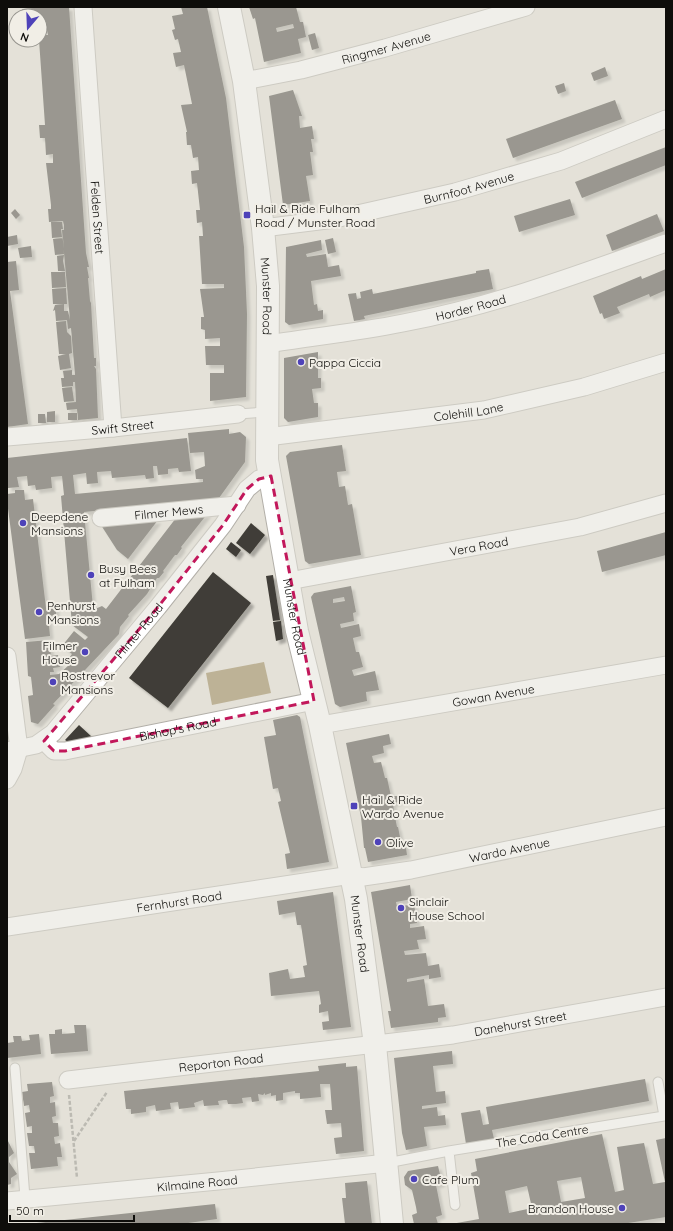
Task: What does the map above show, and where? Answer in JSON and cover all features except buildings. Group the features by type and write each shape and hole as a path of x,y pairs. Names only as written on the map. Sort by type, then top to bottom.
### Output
{"street":[{"name":"Felden Street","path":"83,7 113,428"},
{"name":"Munster Road","path":"229,7 244,80 263,228 268,286 266,412 267,460 298,631 320,725 345,854 351,876 375,1045 392,1224"},
{"name":"Ringmer Avenue","path":"244,80 301,70 378,50 526,7"},
{"name":"Burnfoot Avenue","path":"263,228 335,219 382,210 476,186 561,161 666,119"},
{"name":"Horder Road","path":"268,344 403,323 467,308 550,285 666,243"},
{"name":"Colehill Lane","path":"267,437 484,410 584,387 666,362"},
{"name":"Swift Street","path":"7,437 113,428 238,414"},
{"name":"Filmer Road","path":"44,741 158,607 223,525 252,483 270,476"},
{"name":"Vera Road","path":"289,581 580,527 666,503"},
{"name":"Filmer Mews","path":"101,518 237,505"},
{"path":"7,656 13,750 13,769 7,780"},
{"name":"Gowan Avenue","path":"320,725 666,665"},
{"name":"Bishop's Road","path":"44,741 54,751 65,751 256,718 314,701"},
{"path":"13,750 36,745 44,741"},
{"name":"Wardo Avenue","path":"351,876 362,877 410,870 666,818"},
{"name":"Fernhurst Road","path":"7,927 351,876"},
{"name":"Danehurst Street","path":"375,1045 453,1035 666,997"},
{"name":"Reporton Road","path":"68,1080 375,1045"},
{"name":"Kilmaine Road","path":"7,1201 387,1163"}],"lane":[{"path":"238,414 266,412"},
{"path":"15,1068 25,1198"},
{"name":"The Coda Centre","path":"387,1163 449,1151 664,1116 658,1082"},
{"path":"449,1151 455,1205"}],"path":[{"path":"74,1142 118,1075"},
{"path":"68,1080 79,1194"}],"highlighted area":[{"path":"271,476 314,701 65,751 54,751 44,741 158,607 223,525 247,489 259,479"}],"shaded area":[{"path":"264,662 271,693 212,705 206,673"}],"place":[{"name":"Hail & Ride Fulham Road / Munster Road","path":"247,215"},
{"name":"Pappa Ciccia","path":"301,362"},
{"name":"Deepdene Mansions","path":"23,523"},
{"name":"Busy Bees at Fulham","path":"91,575"},
{"name":"Penhurst Mansions","path":"39,612"},
{"name":"Filmer House","path":"85,652"},
{"name":"Rostrevor Mansions","path":"53,682"},
{"name":"Hail & Ride Wardo Avenue","path":"354,806"},
{"name":"Olive","path":"378,842"},
{"name":"Sinclair House School","path":"401,908"},
{"name":"Cafe Plum","path":"414,1179"},
{"name":"Brandon House","path":"622,1208"}]}
